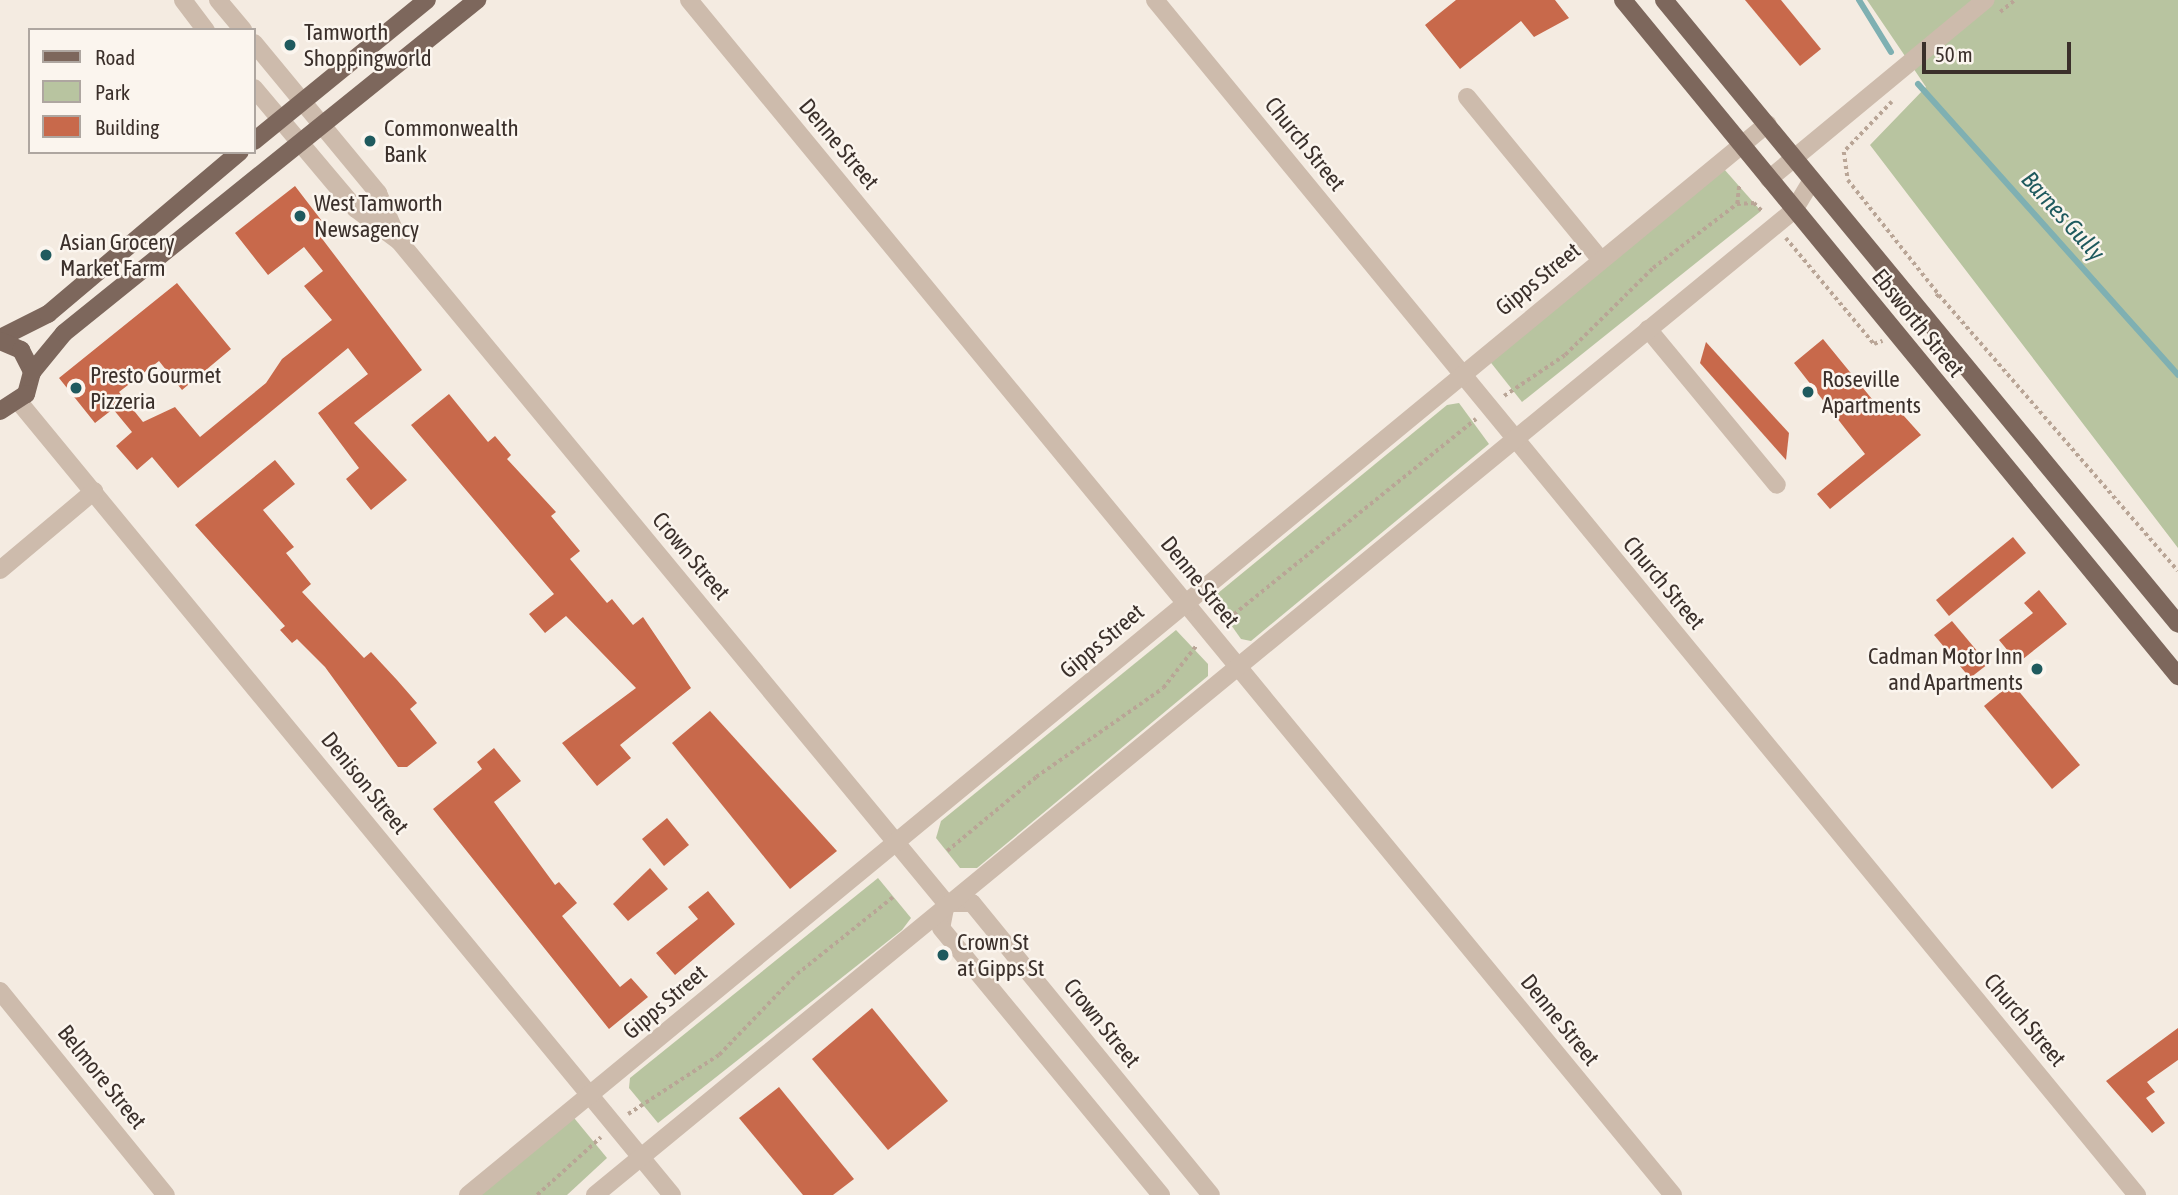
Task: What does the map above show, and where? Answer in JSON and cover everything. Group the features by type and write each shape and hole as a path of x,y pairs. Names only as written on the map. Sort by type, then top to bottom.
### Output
{"main road":[{"path":"256,139 426,0"},
{"path":"0,411 19,402 32,372 64,333 477,0"},
{"name":"Ebsworth Street","path":"1623,0 2178,676"},
{"name":"Ebsworth Street","path":"1664,0 2178,624"},
{"path":"0,340 48,314 238,154"},
{"path":"0,340 21,350 32,372"}],"street":[{"path":"183,0 204,28"},
{"path":"218,0 241,28"},
{"name":"Denne Street","path":"689,0 1673,1195"},
{"name":"Church Street","path":"1155,0 2137,1195"},
{"path":"1769,179 1985,0"},
{"name":"Crown Street","path":"256,45 378,193 398,241"},
{"name":"Crown Street","path":"256,90 356,209 398,241 946,903 972,903 1211,1195"},
{"path":"1467,97 1601,260"},
{"name":"Gipps Street","path":"468,1195 1186,603 1461,372 1767,124"},
{"path":"595,1195 946,903 1238,667 1512,437 1794,210 1812,180"},
{"path":"1648,329 1777,485"},
{"name":"Denison Street","path":"19,402 672,1195"},
{"path":"0,570 94,491"},
{"path":"946,903 941,928 1161,1195"},
{"name":"Belmore Street","path":"0,991 166,1195"}],"path":[{"path":"1994,18 2015,0"},
{"path":"1901,94 1844,152 1847,180 1939,295 2178,570"},
{"path":"1737,204 1739,184"},
{"path":"947,851 1036,777 1163,688 1211,633 1489,408 1565,355 1653,268 1737,204 1754,203 1874,344 1893,331"},
{"path":"1919,310 1939,295"},
{"path":"537,1195 615,1124 719,1055 797,974 893,897"}],"green space":[{"path":"1867,0 2178,0 2178,548 1870,145 1926,87"},
{"path":"1724,169 1761,211 1522,402 1488,359"},
{"path":"1459,403 1489,444 1251,641 1241,639 1212,598 1447,405"},
{"path":"1176,630 1208,664 1208,676 977,868 960,868 936,838 941,821"},
{"path":"878,878 911,918 902,930 658,1123 629,1088 630,1078"},
{"path":"570,1113 607,1158 567,1195 481,1195"}],"building":[{"path":"1456,0 1555,0 1569,18 1534,37 1521,21 1460,69 1425,25"},
{"path":"1745,0 1781,0 1821,49 1800,66"},
{"path":"295,186 328,229 320,236 422,370 354,423 407,480 371,510 346,479 359,468 318,413 368,374 348,348 178,488 152,457 137,470 116,446 132,432 113,409 95,423 59,378 177,283 231,349 182,390 159,361 119,392 143,422 175,407 200,437 266,383 282,359 332,320 304,286 323,271 304,247 268,275 235,233"},
{"path":"1823,339 1885,415 1895,406 1921,435 1830,509 1817,494 1865,454 1794,363"},
{"path":"1706,342 1789,433 1786,460 1700,363"},
{"path":"449,394 488,442 495,436 511,455 507,459 556,512 551,516 580,551 570,559 607,603 612,599 633,625 643,617 691,688 620,745 631,758 597,786 562,743 636,688 566,616 545,633 529,614 554,594 411,425"},
{"path":"275,460 295,484 263,510 294,547 286,553 311,584 302,592 364,658 371,652 397,680 417,703 410,709 437,743 407,767 398,767 325,667 297,639 292,643 280,630 285,626 195,525"},
{"path":"2013,537 2026,553 1949,616 1936,600"},
{"path":"2039,590 2067,624 2018,663 1999,640 2033,613 2024,603"},
{"path":"1952,621 1988,664 1970,678 1934,635"},
{"path":"2012,683 2080,765 2052,789 1984,706"},
{"path":"710,711 837,851 790,889 672,743"},
{"path":"494,748 521,781 494,802 555,885 559,882 577,903 562,916 620,987 631,978 648,997 609,1029 433,809 482,769 477,762"},
{"path":"667,818 689,845 664,866 642,839"},
{"path":"650,868 668,889 628,921 613,904"},
{"path":"708,891 735,924 675,975 656,953 698,919 688,907"},
{"path":"872,1008 948,1101 888,1150 812,1059"},
{"path":"2178,1028 2178,1060 2147,1082 2155,1092 2146,1098 2165,1123 2152,1133 2106,1081"},
{"path":"779,1087 854,1179 833,1195 803,1195 739,1118"}],"waterway":[{"name":"Barnes Gully","path":"1859,0 1891,52"},
{"name":"Barnes Gully","path":"1918,84 2178,375"}],"place":[{"name":"Tamworth Shoppingworld","path":"290,45"},
{"name":"Commonwealth Bank","path":"370,141"},
{"name":"West Tamworth Newsagency","path":"300,216"},
{"name":"Asian Grocery Market Farm","path":"46,255"},
{"name":"Presto Gourmet Pizzeria","path":"76,388"},
{"name":"Roseville Apartments","path":"1808,392"},
{"name":"Cadman Motor Inn and Apartments","path":"2037,669"},
{"name":"Crown St at Gipps St","path":"943,955"}]}
